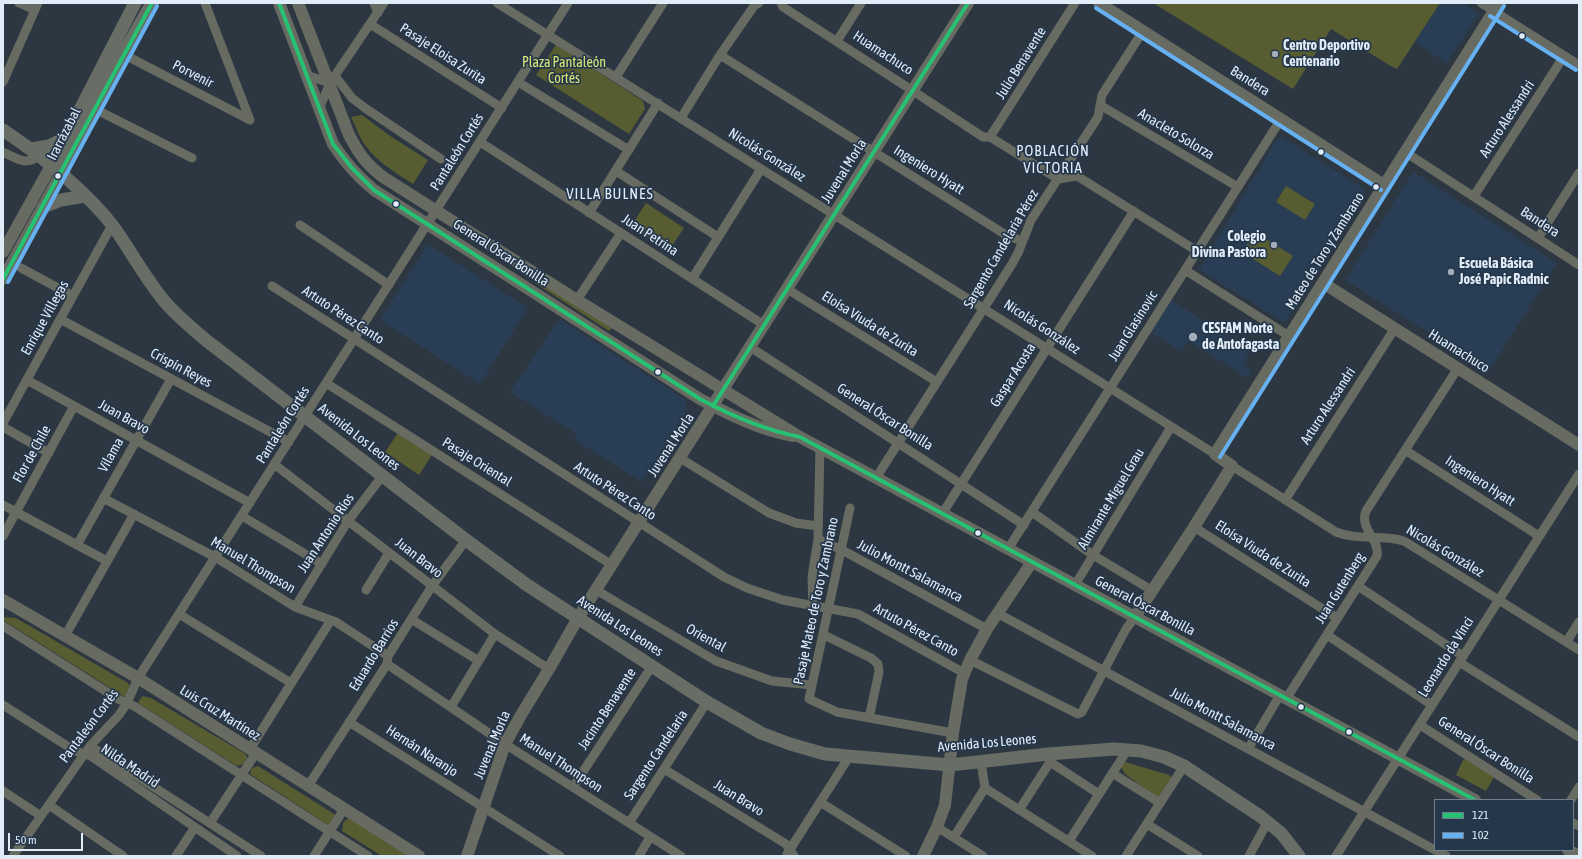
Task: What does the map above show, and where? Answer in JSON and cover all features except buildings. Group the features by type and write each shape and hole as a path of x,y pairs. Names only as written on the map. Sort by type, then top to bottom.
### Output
{"main road":[{"name":"Irarrázabal","path":"56,170 67,138 135,3"},
{"name":"Irarrázabal","path":"56,170 95,109 123,54 152,3"},
{"name":"Avenida Los Leones","path":"3,130 35,152 85,196 112,225 161,296 180,317 208,342 509,572 726,713 775,739 807,750 849,757 950,766 981,762 1049,758 1128,749 1154,754 1184,766 1268,822 1287,838 1299,856"},
{"path":"35,152 67,138"},
{"path":"43,207 61,200 85,196"}],"street":[{"path":"3,82 37,7 19,3"},
{"name":"Porvenir","path":"123,54 250,120 205,3"},
{"name":"General Óscar Bonilla","path":"279,3 319,109 334,144 346,164 374,190 727,414 760,427 783,434 800,437"},
{"name":"General Óscar Bonilla","path":"298,3 333,80 349,135 358,153 370,167 383,177 576,300 724,389 800,437 1473,799"},
{"path":"374,3 378,12"},
{"path":"319,109 333,80 384,3"},
{"name":"Nicolás González","path":"497,3 984,308 1336,532 1352,537 1396,538 1404,541 1567,641 1579,650"},
{"name":"Pantaleón Cortés","path":"17,855 48,805 84,753 110,726 127,703 138,678 568,3"},
{"path":"616,77 663,3"},
{"path":"681,118 720,55 754,6 759,3"},
{"name":"Huamachuco","path":"781,3 783,7 913,90 983,137 990,137 1058,179"},
{"path":"837,41 861,3"},
{"name":"Juvenal Morla","path":"467,856 505,744 520,715 549,669 578,618 714,406 968,3"},
{"name":"Julio Benavente","path":"990,137 1075,3"},
{"name":"Bandera","path":"1099,3 1384,185"},
{"path":"1481,3 1496,7 1564,56 1578,63"},
{"name":"Mateo de Toro y Zambrano","path":"1215,454 1496,7"},
{"name":"Pasaje Eloisa Zurita","path":"370,24 502,108"},
{"name":"Sargento Candelaria Pérez","path":"876,478 1015,258 1031,220 1098,117 1102,95 1143,31"},
{"name":"Ingeniero Hyatt","path":"720,55 1006,235 1022,241"},
{"name":"Arturo Alessandri","path":"1474,196 1564,56"},
{"path":"306,75 333,80"},
{"name":"General Óscar Bonilla","path":"333,80 365,108 441,158"},
{"path":"518,82 629,150"},
{"path":"589,213 658,103"},
{"name":"Anacleto Solorza","path":"1100,105 1238,187"},
{"path":"95,109 192,158"},
{"name":"Juan Glasinovic","path":"1008,549 1281,119"},
{"name":"Juan Petrina","path":"480,142 764,326"},
{"path":"3,152 24,162 33,160 35,152"},
{"name":"Bandera","path":"1405,152 1579,265"},
{"path":"692,279 761,169"},
{"name":"Irarrázabal","path":"3,279 43,207 56,170"},
{"name":"Irarrázabal","path":"3,252 56,170"},
{"path":"616,171 718,237"},
{"path":"1538,238 1579,173"},
{"path":"1058,179 1077,176 1197,251"},
{"name":"Gaspar Acosta","path":"942,514 1134,211"},
{"name":"Enrique Villegas","path":"3,423 112,225"},
{"path":"300,225 389,285"},
{"path":"576,300 621,233"},
{"path":"21,268 73,296"},
{"path":"1185,270 1289,336"},
{"name":"Huamachuco","path":"1323,283 1579,445"},
{"name":"Artuto Pérez Canto","path":"272,286 639,523 735,583 768,596 828,609 850,612 865,618 964,673"},
{"name":"Eloísa Viuda de Zurita","path":"788,289 937,382"},
{"name":"Crispín Reyes","path":"60,319 289,442"},
{"name":"Arturo Alessandri","path":"1285,500 1395,328"},
{"name":"General Óscar Bonilla","path":"750,347 1024,525"},
{"name":"Juan Gutenberg","path":"1248,749 1327,635 1377,556 1378,549 1365,525 1364,515 1458,368"},
{"name":"Vilama","path":"77,545 171,378"},
{"name":"Juan Bravo","path":"27,380 250,503"},
{"name":"Pasaje Oriental","path":"326,383 612,565"},
{"name":"Flor de Chile","path":"3,536 74,406"},
{"path":"3,427 49,453"},
{"name":"Almirante Miguel Grau","path":"1075,585 1172,427"},
{"path":"813,606 812,577 818,539 820,448"},
{"name":"Ingeniero Hyatt","path":"1405,450 1539,536"},
{"path":"680,458 769,513 796,523 818,526"},
{"name":"Juan Bravo","path":"274,464 495,634 549,669"},
{"path":"1104,671 1126,629 1153,591 1232,466"},
{"name":"Leonardo da Vinci","path":"1338,856 1398,758 1579,474"},
{"name":"Juan Antonio Ríos","path":"295,607 348,521 383,475"},
{"name":"Manuel Thompson","path":"103,498 215,558 295,607 341,624 450,707 675,854"},
{"path":"3,505 107,561"},
{"name":"Pasaje Mateo de Toro y Zambrano","path":"850,508 828,609 824,635 809,699 837,712 869,718"},
{"name":"General Óscar Bonilla","path":"1032,512 1093,555 1153,591"},
{"path":"65,636 134,514"},
{"path":"242,516 322,564"},
{"name":"Eloísa Viuda de Zurita","path":"1194,527 1337,618"},
{"name":"Julio Montt Salamanca","path":"818,539 842,550 987,629"},
{"name":"Eduardo Barrios","path":"308,786 432,586 466,540"},
{"path":"366,590 389,553"},
{"path":"923,856 937,827 945,805 959,688 964,673 987,629 1032,562"},
{"path":"1358,586 1461,659 1579,737"},
{"name":"Oriental","path":"596,590 716,661 772,681 812,684"},
{"name":"Luis Cruz Martínez","path":"3,600 138,678 419,856"},
{"path":"179,614 291,683"},
{"name":"Julio Montt Salamanca","path":"997,614 1434,849"},
{"path":"411,619 479,661"},
{"path":"210,823 242,775 253,751 291,683 331,620"},
{"path":"1567,641 1579,622"},
{"path":"3,626 127,703 141,710 368,856"},
{"path":"450,707 495,634"},
{"path":"824,635 871,658 878,664 880,672 869,718 953,733"},
{"path":"1327,635 1432,705"},
{"name":"Artuto Pérez Canto","path":"970,660 1078,714 1082,712 1104,671"},
{"name":"Jacinto Benavente","path":"572,787 652,666"},
{"name":"Sargento Candelaria","path":"629,823 707,702"},
{"name":"Nilda Madrid","path":"3,705 75,750 92,756 237,856"},
{"name":"Hernán Naranjo","path":"349,722 560,856"},
{"name":"General Óscar Bonilla","path":"1420,725 1535,799"},
{"name":"Nilda Madrid","path":"90,746 261,856"},
{"path":"1069,841 1128,749"},
{"path":"790,854 820,802 849,757"},
{"path":"1019,810 1049,758 1099,794"},
{"path":"954,837 985,788 981,762"},
{"path":"1126,856 1184,766"},
{"name":"Juan Bravo","path":"664,769 786,844 790,854"},
{"path":"1112,773 1160,803"},
{"path":"1572,799 1579,787"},
{"path":"985,788 1092,856"},
{"path":"3,791 41,816"},
{"path":"820,802 906,856"},
{"path":"48,805 123,856"},
{"path":"314,856 344,809"},
{"path":"1249,856 1268,822"},
{"path":"1147,824 1198,856"},
{"path":"176,856 195,827"},
{"path":"937,827 983,856"},
{"path":"639,856 650,837"},
{"name":"Julio Montt Salamanca","path":"1437,851 1446,856"},
{"path":"1570,851 1579,856"}],"shaded area":[{"path":"1440,3 1463,3 1479,13 1447,63 1415,42"},
{"name":"Colegio Divina Pastora","path":"1282,137 1363,188 1365,198 1285,323 1199,270 1277,139"},
{"name":"Escuela Básica José Papic Radnic","path":"1413,172 1557,263 1489,371 1345,280"},
{"path":"428,244 528,308 480,384 380,320"},
{"name":"CESFAM Norte de Antofagasta","path":"1171,300 1250,351 1243,364 1252,371 1248,378 1188,341 1181,351 1150,332"},
{"path":"559,319 686,400 684,414 642,482 574,439 577,434 510,392"}],"green space":[{"name":"Centro Deportivo Centenario","path":"1153,3 1440,3 1397,69 1331,29 1293,89"},
{"name":"Plaza Pantaleón Cortés","path":"556,45 643,101 645,109 629,134 536,75"},
{"path":"362,115 393,138 428,160 413,184 381,162 365,145 351,117"},
{"path":"1286,186 1315,204 1305,220 1276,202"},
{"path":"646,203 684,228 669,250 631,226"},
{"path":"1255,232 1293,256 1280,276 1242,252"},
{"path":"535,283 544,284 613,327 609,331"},
{"path":"398,433 432,455 419,475 385,452"},
{"path":"3,617 16,618 128,683 130,687 128,696 123,696 3,620"},
{"path":"143,696 151,698 244,753 247,756 245,762 237,766 138,703"},
{"path":"1464,758 1495,775 1486,791 1456,775"},
{"path":"1125,762 1169,775 1172,778 1159,799 1125,774 1121,767"},
{"path":"258,766 334,814 336,817 330,826 250,774 252,768"},
{"path":"349,817 408,856 382,856 342,831 343,823"}],"transit line":[{"name":"121","path":"3,279 152,3"},
{"name":"121","path":"279,3 333,144 352,168 374,190 700,399 748,422 800,437 1473,799"},
{"name":"121","path":"713,406 968,3"},
{"name":"102","path":"8,282 157,6"},
{"name":"102","path":"1220,457 1504,6"},
{"name":"102","path":"1096,8 1381,190"},
{"name":"102","path":"1490,16 1576,70"}],"place":[{"name":"Centro Deportivo Centenario","path":"1275,54"},
{"name":"Colegio Divina Pastora","path":"1274,245"},
{"name":"Escuela Básica José Papic Radnic","path":"1451,272"},
{"name":"CESFAM Norte de Antofagasta","path":"1193,337"}],"district":[{"name":"POBLACIÓN VICTORIA","path":"1053,160"},
{"name":"VILLA BULNES","path":"610,194"}]}
